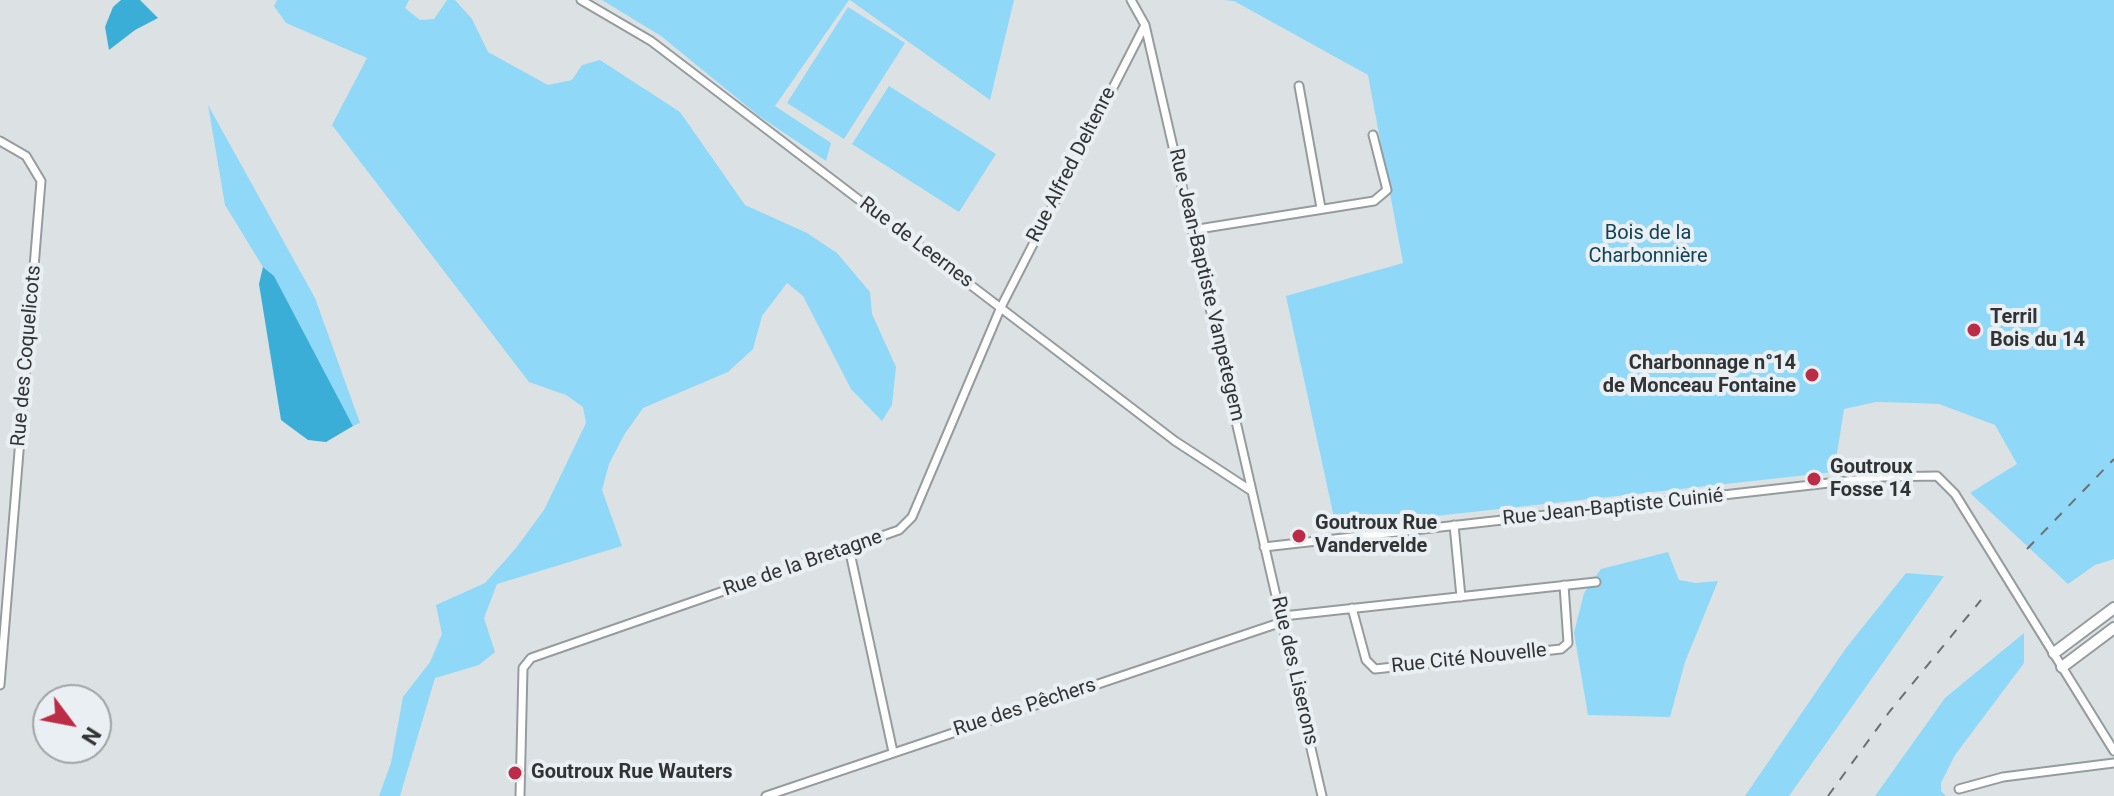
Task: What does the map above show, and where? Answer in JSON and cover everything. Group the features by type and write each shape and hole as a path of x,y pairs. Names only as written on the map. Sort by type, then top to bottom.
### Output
{"main road":[{"path":"2054,653 2114,608"},
{"path":"2062,667 2114,628"}],"street":[{"name":"Rue de Leernes","path":"581,0 651,41 1175,441 1250,490"},
{"name":"Rue Jean-Baptiste Vanpetegem","path":"1131,0 1145,25 1249,468 1250,490 1264,547"},
{"name":"Rue Alfred Deltenre","path":"1001,307 1145,25"},
{"path":"1299,86 1321,208"},
{"path":"1192,230 1374,201 1387,190 1373,135"},
{"name":"Rue des Coquelicots","path":"0,141 26,156 41,181 0,685"},
{"name":"Rue de la Bretagne","path":"520,796 523,668 531,658 899,530 912,517 1001,307"},
{"name":"Rue Jean-Baptiste Cuinié","path":"1264,547 1916,474 1937,476 1955,494 2054,653"},
{"path":"1454,525 1461,597"},
{"name":"Rue des Liserons","path":"1264,547 1284,618 1322,796"},
{"path":"849,548 893,752"},
{"path":"1284,618 1596,582"},
{"name":"Rue Cité Nouvelle","path":"1352,608 1366,660 1375,669 1561,649 1568,643 1564,585"},
{"name":"Rue des Pêchers","path":"766,796 1284,618"},
{"path":"2054,653 2114,751"},
{"path":"1959,789 2003,777 2114,763"}],"green space":[{"path":"277,0 409,0 405,8 420,20 434,19 447,0 455,0 472,19 488,52 548,85 572,80 582,65 600,60 680,112 745,205 807,233 837,253 870,292 872,314 896,367 892,405 882,421 851,389 803,296 787,283 762,316 753,349 728,372 643,408 624,435 609,464 602,490 622,546 497,584 484,618 495,652 479,665 435,678 400,796 379,796 391,763 403,697 430,662 442,634 436,605 485,583 516,548 544,510 586,423 583,407 566,395 529,382 332,125 367,58 286,23 274,6"},
{"path":"602,0 849,0 775,106 831,143 826,161 759,116 661,36"},
{"path":"850,0 1014,0 990,100"},
{"name":"Bois de la Charbonnière","path":"1223,0 2114,0 2114,559 2095,565 2068,584 1970,493 2017,464 1995,425 1939,404 1915,403 1876,402 1844,409 1834,472 1336,527 1286,296 1403,263 1368,75 1234,1"},
{"path":"848,7 905,43 844,139 787,103"},
{"path":"889,86 996,154 959,212 852,144"},
{"path":"208,105 315,298 360,423 353,426 274,276 263,267 225,205"},
{"path":"1668,552 1679,580 1696,583 1718,581 1685,662 1670,717 1588,715 1574,633 1584,593 1601,569"},
{"path":"1906,573 1944,576 1789,796 1745,796 1846,648"},
{"path":"2024,633 2024,663 1955,755 1941,783 1941,791 1946,796 1875,796 1945,698"}],"shaded area":[{"path":"121,0 140,0 158,18 135,30 109,50 105,27 113,7"},
{"path":"263,267 274,276 353,426 326,442 308,440 281,420 259,284"}],"railway":[{"path":"2027,549 2114,459"},
{"path":"1828,796 1890,711 1981,600"}],"place":[{"name":"Terril Bois du 14","path":"1974,330"},
{"name":"Charbonnage n°14 de Monceau Fontaine","path":"1812,375"},
{"name":"Goutroux Fosse 14","path":"1814,479"},
{"name":"Goutroux Rue Vandervelde","path":"1299,536"},
{"name":"Goutroux Rue Wauters","path":"515,773"}]}
